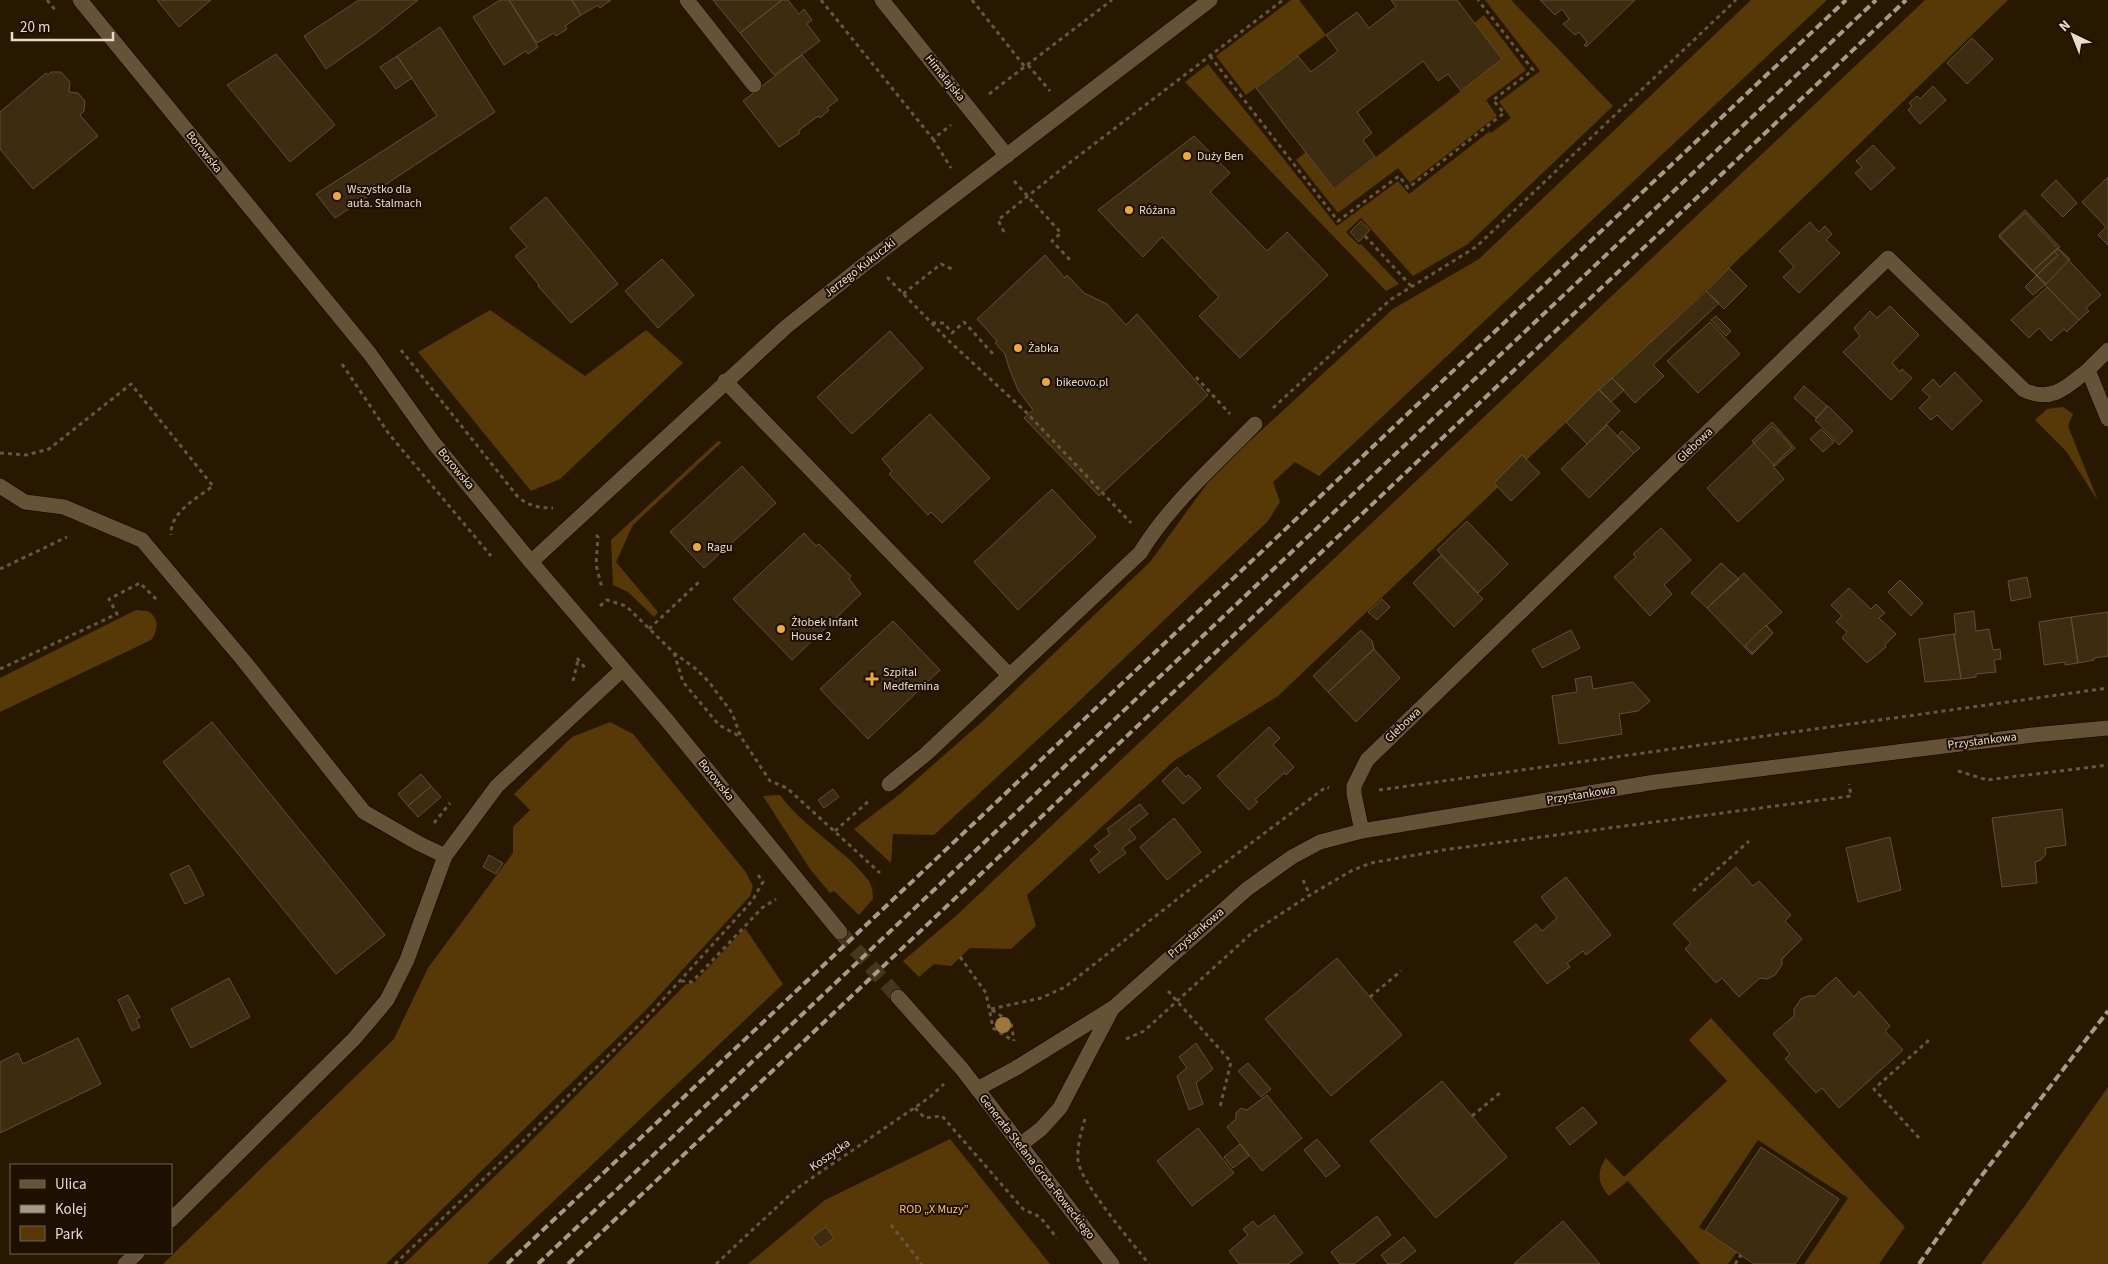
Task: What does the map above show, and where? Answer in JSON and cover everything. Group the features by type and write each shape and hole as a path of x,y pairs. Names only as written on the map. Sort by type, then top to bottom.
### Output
{"street":[{"name":"Borowska","path":"80,0 370,354 433,442 840,932"},
{"path":"687,0 754,85"},
{"name":"Himalajska","path":"882,0 1003,159"},
{"name":"Jerzego Kukuczki","path":"532,562 786,327 871,259 1210,0"},
{"name":"Glebowa","path":"1362,831 1354,786 1367,760 1888,258 2024,390 2034,395 2046,396 2056,394 2088,370"},
{"path":"2108,350 2088,370 2108,418"},
{"path":"726,381 1009,675"},
{"path":"889,784 926,754 1140,553 1147,539 1204,474 1255,424"},
{"path":"0,486 25,502 64,508 142,540 244,661 364,812 445,856"},
{"path":"172,1219 354,1039 387,1000 407,960 445,856 497,786 623,669"},
{"name":"Przystankowa","path":"977,1089 1016,1068 1113,1008 1247,888 1292,857 1320,842 1362,831 1655,782 2033,734 2108,728"},
{"path":"898,997 962,1069"},
{"name":"Przystankowa","path":"1020,1145 1041,1129 1060,1108 1113,1008"},
{"name":"Generała Stefana Grota-Roweckiego","path":"962,1069 1112,1264"},
{"path":"125,1264 136,1254"}],"path":[{"path":"47,0 60,15"},
{"path":"821,0 933,139 943,158 966,186"},
{"path":"972,0 1066,110"},
{"path":"982,100 1112,0"},
{"path":"1004,232 998,220 1028,198 1068,164 1283,0"},
{"path":"1210,56 1338,221 1398,176 1408,188 1504,114 1493,100 1533,70 1478,0"},
{"path":"1255,424 1390,300 1476,248 1736,0"},
{"path":"933,139 952,124"},
{"path":"1003,159 1028,198 1061,233 1052,240 1070,260"},
{"path":"1366,236 1412,287"},
{"path":"871,259 932,323 1026,412 1147,539"},
{"path":"903,294 941,264 954,270"},
{"path":"932,323 944,323 952,333 964,322 993,354"},
{"path":"338,356 389,434 493,560"},
{"path":"1196,377 1211,393"},
{"path":"0,453 26,455 49,449 131,384 213,486 176,515 171,525 170,534 172,541 180,552 140,583 109,599 117,614 0,669"},
{"path":"0,569 100,522"},
{"path":"592,529 598,537 596,565 602,588"},
{"path":"650,629 700,581"},
{"path":"140,583 162,604"},
{"path":"608,600 626,606 674,654 696,669 709,682 732,712 741,737 770,781 787,788 880,873"},
{"path":"674,654 682,682 719,725 741,737"},
{"path":"1950,768 1987,780 2108,764"},
{"path":"1123,1040 1144,1031 1253,932 1351,871 1371,864 1443,850 1851,796 1849,776"},
{"path":"835,831 889,784"},
{"path":"1693,890 1749,841"},
{"path":"395,1264 522,1142 648,1016 752,901 763,882"},
{"path":"681,981 692,982 762,908 776,899"},
{"path":"960,958 986,993 991,1010 993,1028 1014,1041 1011,1022 991,1010"},
{"path":"1370,997 1401,971"},
{"path":"1151,972 1231,1062 1220,1107"},
{"path":"1919,1138 1874,1089 1929,1040"},
{"name":"Koszycka","path":"716,1264 796,1189 930,1097 962,1069"},
{"path":"1472,1116 1501,1092"},
{"path":"914,1108 925,1118 942,1116 1023,1209 1040,1216"},
{"path":"1085,1117 1078,1162 1086,1181 1149,1264"},
{"path":"891,1225 922,1264"},
{"path":"1735,1264 1741,1255"}],"green space":[{"path":"1291,0 1299,0 1326,35 1246,95 1216,56"},
{"path":"1485,0 1511,0 1613,106 1468,244 1413,276 1361,218 1346,232 1359,245 1361,244 1399,284 1386,291 1185,82 1208,64 1337,226 1398,181 1409,194 1490,131 1491,133 1511,118 1499,102 1540,71"},
{"path":"1751,0 1827,0 1319,476 1295,462 1273,482 1280,502 1268,521 1073,707 934,835 893,834 891,863 854,829 900,794 984,720 1150,562 1214,474 1393,309 1479,259"},
{"path":"1925,0 2008,0 1824,178 1278,696 1175,760 1027,895 1036,926 1011,949 970,948 951,966 934,964 919,977 903,961 957,915"},
{"path":"1484,15 1526,70 1486,100 1497,116 1410,183 1398,168 1338,213 1296,160 1306,152 1335,189 1502,59 1474,23"},
{"path":"490,310 585,376 646,330 683,363 560,479 531,491 418,352"},
{"path":"2063,407 2073,414 2068,426 2098,501 2066,451 2035,420 2047,409"},
{"path":"718,441 722,442 633,525 616,562 658,612 654,617 628,592 613,585 611,540"},
{"path":"136,610 148,611 156,621 154,636 151,640 0,712 0,678"},
{"path":"610,722 633,734 745,871 753,886 750,896 644,1012 386,1264 163,1264 394,1039 428,968 513,853 513,827 530,810 514,794 572,737"},
{"path":"780,795 801,818 848,859 869,881 872,887 873,899 859,915 834,891 830,893 810,869 763,796"},
{"path":"745,928 783,984 487,1264 404,1264 525,1147 686,984 694,983"},
{"path":"1711,1018 1905,1227 1879,1264 1804,1264 1848,1198 1758,1140 1699,1227 1737,1252 1728,1264 1700,1264 1628,1181 1609,1196 1602,1187 1600,1173 1606,1158 1624,1177 1727,1081 1689,1040"},
{"path":"2108,1087 2108,1264 1981,1264 2024,1207"},
{"name":"ROD „X Muzy”","path":"950,1139 1050,1264 748,1264 825,1200"}],"building":[{"path":"157,0 211,0 179,27"},
{"path":"359,0 418,0 374,35 326,69 304,36"},
{"path":"500,0 509,0 538,47 528,54 526,51 504,65 473,17"},
{"path":"509,0 572,0 581,15 565,26 567,29 556,36 554,33 537,43"},
{"path":"572,0 611,0 600,8 598,5 581,15"},
{"path":"713,0 782,0 740,33"},
{"path":"782,0 788,0 799,14 804,9 812,20 807,24 820,41 774,75 740,33"},
{"path":"1391,0 1457,0 1502,59 1461,91 1448,74 1438,81 1423,61 1357,112 1372,133 1363,140 1375,157 1334,189 1256,88 1298,56 1311,72 1338,51 1326,35 1357,12 1369,28 1396,7"},
{"path":"1540,0 1635,0 1586,47 1584,45 1587,42 1579,32 1575,35 1563,24 1569,19 1562,9 1555,15"},
{"path":"440,27 495,112 335,218 316,194 437,116 397,56"},
{"path":"1972,38 1993,59 1967,84 1947,63"},
{"path":"276,54 335,125 290,162 227,85"},
{"path":"802,55 838,100 827,108 829,110 820,118 818,116 798,131 800,133 779,147 743,101"},
{"path":"397,56 412,78 396,89 380,67"},
{"path":"51,72 61,72 70,82 69,92 78,93 85,101 84,111 80,115 98,136 33,189 0,149 0,112 46,73 48,75"},
{"path":"1933,86 1946,100 1920,124 1908,110 1912,106 1909,103 1917,96 1920,99"},
{"path":"1194,136 1230,173 1210,192 1267,251 1287,232 1328,275 1240,358 1199,316 1219,297 1162,237 1143,257 1098,210"},
{"path":"1873,145 1895,168 1871,190 1855,173 1862,167 1856,161"},
{"path":"2108,177 2108,245 2098,235 2106,227 2082,202"},
{"path":"2056,180 2077,203 2063,217 2041,195"},
{"path":"546,197 618,284 571,323 538,286 515,256 527,247 510,228"},
{"path":"2025,210 2060,247 2033,271 1999,235"},
{"path":"2025,213 2101,295 2086,308 2089,311 2079,320 1999,237"},
{"path":"1361,221 1370,230 1359,242 1350,232"},
{"path":"1810,222 1819,232 1825,226 1832,234 1826,240 1840,253 1799,293 1783,277 1794,267 1779,251"},
{"path":"2058,248 2070,259 2046,284 2037,275 2058,255 2054,251"},
{"path":"2054,251 2058,255 2037,275 2033,271"},
{"path":"1045,255 1065,278 1067,275 1084,293 1107,304 1126,325 1137,314 1208,395 1099,496 1024,418 1033,410 1018,390 1005,354 995,343 997,341 977,319"},
{"path":"662,259 694,295 658,328 625,291"},
{"path":"1729,268 1747,286 1724,309 1706,291"},
{"path":"2037,275 2046,284 2033,295 2025,287"},
{"path":"2047,287 2079,320 2067,332 2064,329 2051,341 2039,328 2029,338 2011,320"},
{"path":"1706,291 1719,303 1653,365 1664,376 1635,403 1612,378"},
{"path":"1890,306 1919,335 1892,363 1900,372 1902,369 1912,378 1891,400 1843,352 1860,336 1854,328 1870,311 1877,318"},
{"path":"1716,316 1731,331 1726,336 1711,320"},
{"path":"1710,322 1740,354 1698,393 1667,361"},
{"path":"890,331 923,368 852,434 817,397"},
{"path":"1955,372 1982,401 1952,430 1937,415 1931,420 1919,408 1930,397 1922,390 1933,379 1940,387"},
{"path":"1612,378 1624,390 1611,402 1599,390"},
{"path":"1804,386 1827,406 1816,418 1794,398"},
{"path":"1599,389 1620,411 1587,444 1566,422"},
{"path":"1828,406 1853,431 1839,445 1815,420"},
{"path":"930,414 990,478 942,523 931,512 928,515 889,474 892,471 882,459"},
{"path":"1772,422 1795,448 1775,466 1752,441"},
{"path":"1607,425 1634,453 1589,498 1561,469"},
{"path":"1772,426 1792,447 1773,466 1784,479 1738,522 1707,488"},
{"path":"1821,429 1834,442 1823,452 1810,439"},
{"path":"1622,431 1640,448 1634,453 1617,436"},
{"path":"1522,455 1540,473 1511,501 1494,483"},
{"path":"742,466 776,503 704,568 670,532"},
{"path":"1052,489 1096,537 1018,610 974,562"},
{"path":"1467,521 1508,564 1478,593 1437,550"},
{"path":"1661,528 1691,560 1664,585 1672,594 1650,616 1614,577 1636,557 1633,554"},
{"path":"804,533 816,546 819,544 851,576 849,579 861,594 792,660 733,599"},
{"path":"1441,555 1483,599 1454,627 1413,583"},
{"path":"1721,563 1739,579 1707,608 1691,593"},
{"path":"1744,573 1782,612 1766,626 1773,633 1752,655 1707,608"},
{"path":"2027,577 2031,597 2011,601 2008,581"},
{"path":"1900,580 1923,603 1911,616 1888,592"},
{"path":"1849,588 1871,609 1876,604 1885,613 1879,618 1896,634 1885,645 1886,647 1867,663 1842,638 1847,632 1836,622 1842,616 1831,605"},
{"path":"1382,599 1390,607 1377,620 1368,612"},
{"path":"1974,611 1976,631 1989,629 1993,650 2000,649 2001,659 1994,660 1996,672 1976,674 1976,677 1961,679 1954,634 1956,634 1954,614"},
{"path":"2108,612 2108,656 2078,663 2071,617"},
{"path":"2071,617 2078,663 2065,665 2065,662 2044,665 2039,622"},
{"path":"893,621 940,670 868,739 820,689"},
{"path":"1766,625 1773,633 1752,653 1745,646"},
{"path":"1361,630 1372,641 1374,649 1328,692 1313,676"},
{"path":"1571,630 1580,648 1542,668 1532,650"},
{"path":"1954,634 1961,679 1925,682 1919,639"},
{"path":"1374,649 1400,678 1356,722 1328,692"},
{"path":"1591,676 1593,689 1633,682 1650,701 1638,711 1619,714 1622,734 1559,744 1552,696 1577,692 1575,679"},
{"path":"212,722 385,935 336,974 163,762"},
{"path":"1269,727 1280,738 1273,745 1294,767 1286,775 1284,773 1255,800 1258,802 1249,810 1217,776"},
{"path":"1177,767 1186,777 1188,775 1192,778 1201,788 1183,804 1162,781"},
{"path":"421,774 431,786 408,806 398,794"},
{"path":"431,786 441,797 418,817 408,806"},
{"path":"833,789 839,797 824,808 818,800"},
{"path":"1140,804 1148,814 1129,829 1136,838 1122,848 1126,853 1099,873 1090,860 1100,852 1094,846 1110,834 1107,829"},
{"path":"2062,809 2066,845 2045,848 2046,854 2041,860 2035,862 2037,883 2002,887 1992,818"},
{"path":"1174,818 1201,852 1167,880 1140,847"},
{"path":"1890,837 1901,890 1858,902 1846,848"},
{"path":"489,855 503,863 496,874 483,867"},
{"path":"189,865 204,895 185,904 170,874"},
{"path":"1736,867 1753,886 1759,881 1791,915 1785,921 1802,939 1782,959 1782,965 1775,975 1767,979 1760,978 1739,997 1722,978 1716,983 1685,949 1691,943 1673,924"},
{"path":"1566,877 1611,935 1586,955 1583,951 1567,963 1570,967 1547,984 1514,942 1536,924 1542,931 1557,918 1541,897"},
{"path":"1337,958 1402,1035 1331,1096 1265,1019"},
{"path":"1836,977 1854,997 1859,991 1890,1026 1885,1031 1903,1050 1839,1108 1822,1088 1816,1093 1785,1059 1790,1054 1773,1034 1794,1016 1794,1009 1801,999 1815,996"},
{"path":"229,978 250,1017 191,1048 171,1009"},
{"path":"128,995 140,1017 136,1019 140,1027 132,1031 118,1000"},
{"path":"78,1038 101,1084 0,1133 0,1062 18,1053 23,1064"},
{"path":"1196,1043 1213,1069 1196,1083 1203,1104 1189,1110 1177,1076 1187,1068 1179,1057"},
{"path":"1248,1063 1271,1089 1261,1097 1238,1071"},
{"path":"1442,1081 1507,1157 1436,1218 1370,1141"},
{"path":"1267,1095 1302,1138 1262,1171 1227,1127 1236,1119 1236,1113 1241,1108 1247,1110"},
{"path":"1583,1107 1597,1123 1570,1145 1556,1128"},
{"path":"1198,1128 1234,1173 1192,1206 1157,1161"},
{"path":"1317,1139 1340,1166 1326,1177 1304,1150"},
{"path":"1240,1144 1249,1156 1233,1168 1224,1157"},
{"path":"1761,1147 1839,1199 1795,1264 1754,1264 1705,1231"},
{"path":"1274,1215 1303,1253 1288,1264 1239,1264 1229,1251 1248,1235 1243,1229 1253,1221 1258,1227"},
{"path":"1377,1216 1391,1235 1354,1264 1340,1264 1331,1252"},
{"path":"1563,1221 1600,1264 1514,1264 1517,1261"},
{"path":"826,1227 834,1238 820,1248 812,1237"},
{"path":"1404,1237 1416,1251 1399,1264 1388,1264 1381,1255"}],"tunnel":[{"path":"840,932 898,997"}],"railway":[{"path":"507,1264 1846,0"},
{"path":"538,1264 1876,0"},
{"path":"568,1264 1906,0"},
{"path":"1919,1264 1976,1183 2108,1011"}],"place":[{"name":"Duży Ben","path":"1187,156"},
{"name":"Wszystko dla auta. Stalmach","path":"337,196"},
{"name":"Różana","path":"1129,210"},
{"name":"Żabka","path":"1018,348"},
{"name":"bikeovo.pl","path":"1046,382"},
{"name":"Ragu","path":"697,547"},
{"name":"Żłobek Infant House 2","path":"781,629"},
{"name":"Szpital Medfemina","path":"872,679"}]}
